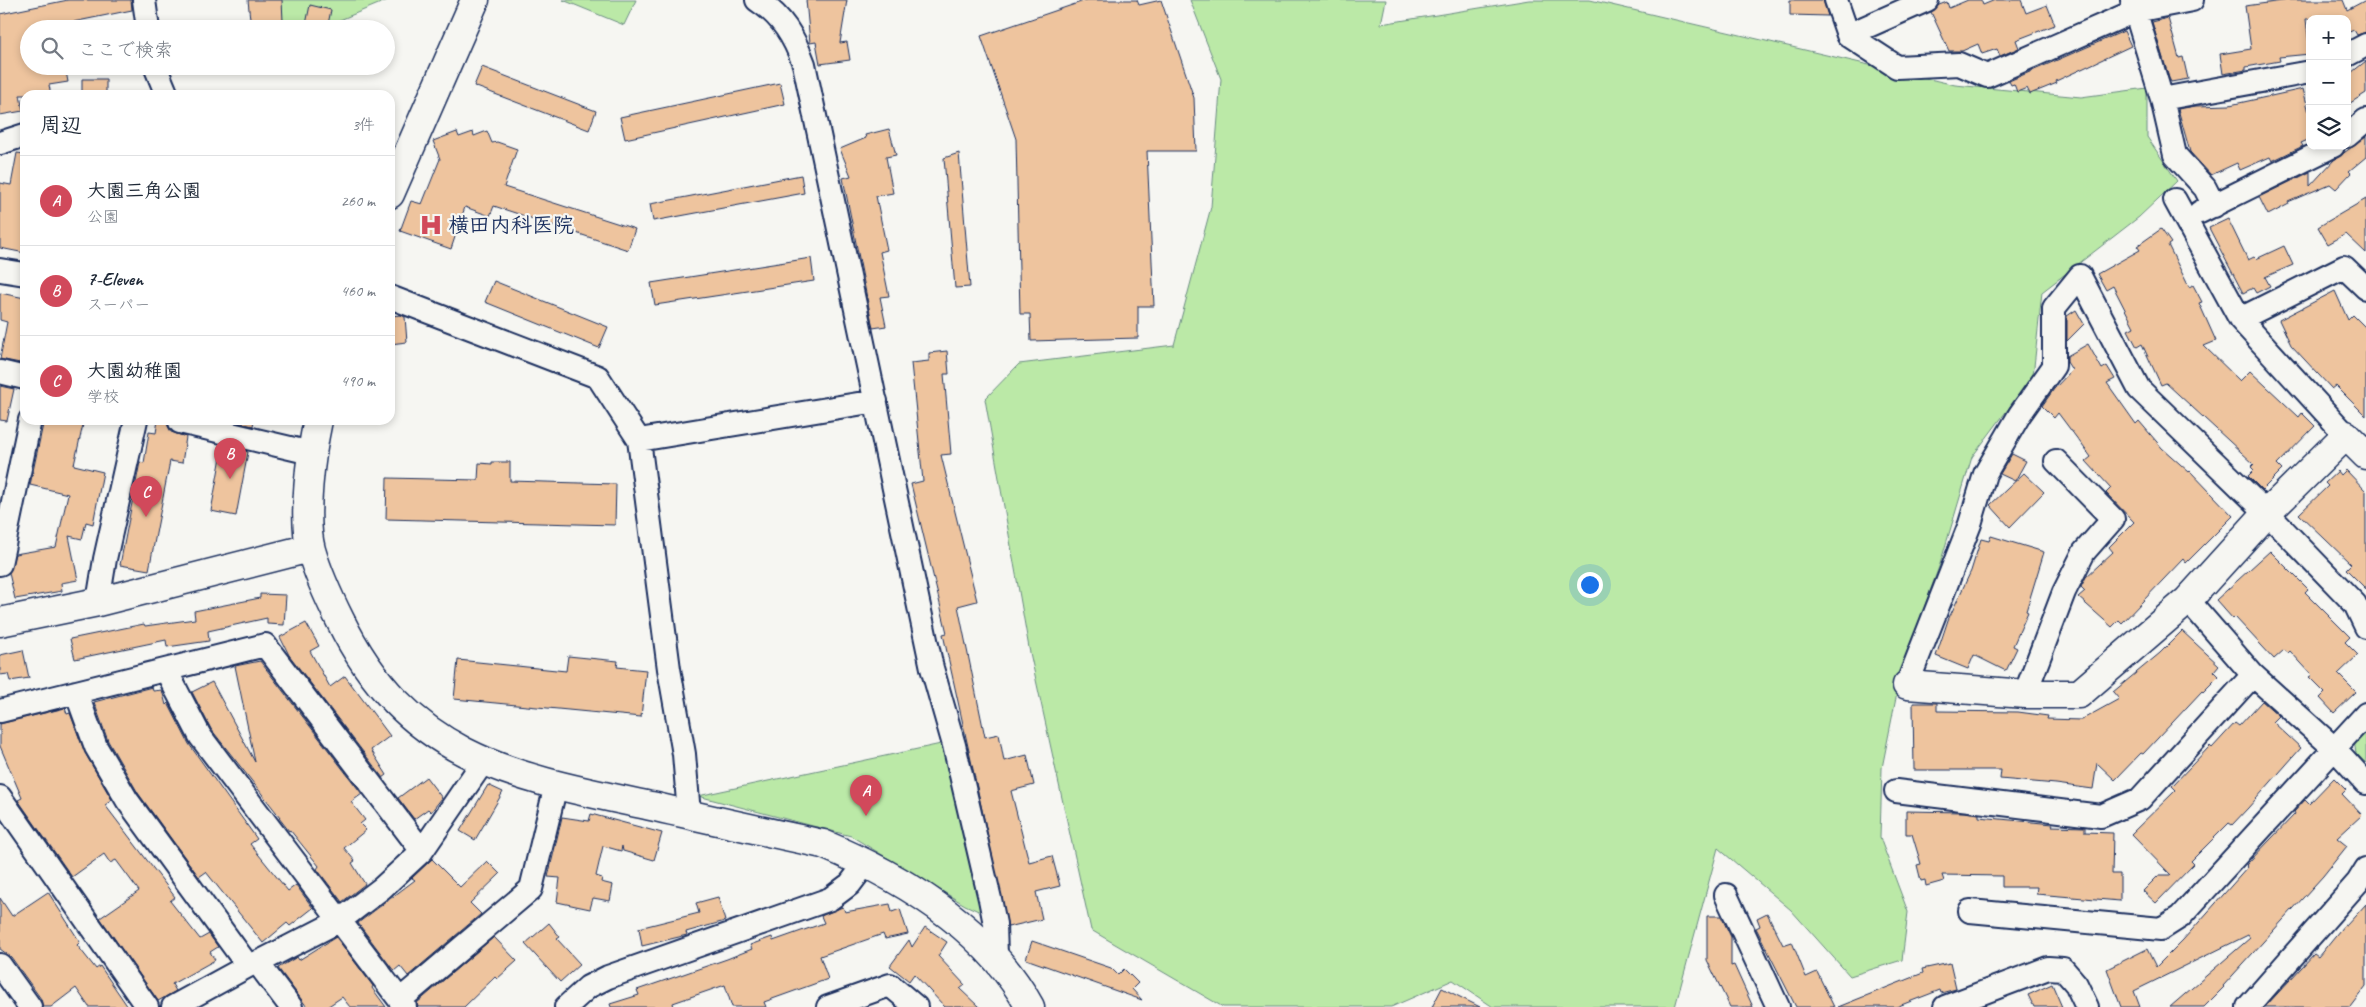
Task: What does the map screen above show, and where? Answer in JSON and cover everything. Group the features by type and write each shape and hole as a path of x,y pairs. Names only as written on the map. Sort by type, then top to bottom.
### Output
{"street":[{"path":"144,0 147,20"},
{"path":"395,183 475,0"},
{"path":"757,0 770,9 794,37 804,64 932,668 954,745 990,899 995,924 996,956"},
{"path":"1836,0 1848,35 1897,67 1959,64 1987,76 2134,6 2192,0"},
{"path":"1848,35 1927,0"},
{"path":"2134,6 2162,99 2175,155 2205,188 2214,206"},
{"path":"2351,53 2366,45"},
{"path":"2162,99 2306,73"},
{"path":"159,75 165,90"},
{"path":"2351,133 2366,120"},
{"path":"0,143 20,137"},
{"path":"2325,150 2214,206 2180,209 2240,319 2366,455"},
{"path":"2240,319 2344,267 2366,288"},
{"path":"0,270 20,273"},
{"path":"2346,435 2267,513 2188,600 2079,694 2025,694 1907,685 1970,524 1985,474 2020,414 2054,366 2054,308 2080,276 2139,389 2267,513 2355,604 2366,627"},
{"path":"395,299 598,377 638,440 669,669 684,754 689,814"},
{"path":"0,372 20,377"},
{"path":"638,440 876,401"},
{"path":"0,564 29,425"},
{"path":"98,602 105,559 135,425"},
{"path":"193,425 311,453"},
{"path":"317,425 311,453 308,516 310,548 330,600 353,647 395,702 431,733 457,750 483,762 556,785 823,844 866,864 925,898 969,931 996,956 1017,982 1030,1007"},
{"path":"2025,694 2064,592 2084,552 2113,519 2056,461"},
{"path":"0,622 98,602 310,548"},
{"path":"2188,600 2253,675 2334,750 2366,783"},
{"path":"0,711 265,645 422,851"},
{"path":"166,670 200,736 402,1004 531,889 556,785"},
{"path":"1896,791 2101,816 2140,798 2253,675"},
{"path":"76,692 96,747 127,800 253,964 290,1007"},
{"path":"1970,911 2161,929 2180,917 2366,714"},
{"path":"173,1007 339,920 382,888 422,851 483,762"},
{"path":"0,797 147,1007"},
{"path":"566,1007 588,987 608,976 830,899 850,884 866,864"},
{"path":"2248,1007 2358,882 2366,868"},
{"path":"1726,895 1778,1007"},
{"path":"0,965 30,1007"},
{"path":"1945,1007 1970,1002 2048,968 2063,969 2076,984 2087,1007"},
{"path":"828,1007 890,985 916,1007"}],"green space":[{"path":"267,0 388,0 340,20 283,20"},
{"path":"563,0 636,0 624,25"},
{"path":"1190,0 1386,0 1381,24 1529,0 1590,0 1955,85 2081,97 2147,88 2147,137 2177,181 2139,217 2042,292 2033,376 1972,457 1940,564 1902,668 1882,768 1880,838 1908,912 1902,960 1850,976 1791,910 1718,848 1675,1007 1493,1007 1453,980 1391,1007 1223,1007 1091,930 1029,648 985,399 1019,364 1174,345 1211,207 1221,79"},
{"path":"2366,728 2366,763 2356,753 2354,741"},
{"path":"941,744 983,913 965,905 851,836 698,796"}],"building":[{"path":"68,0 131,0 132,10 83,20 20,20 20,75 67,75 68,82 49,85 50,90 20,90 20,112 0,115 0,14"},
{"path":"248,0 282,0 283,20 250,20"},
{"path":"806,0 847,0 840,43 847,42 850,60 820,64 816,42 810,43"},
{"path":"1087,0 1137,0 1139,5 1161,0 1194,98 1196,151 1147,151 1154,306 1138,306 1138,338 1031,341 1030,314 1020,314 1016,139 981,36"},
{"path":"1790,0 1823,0 1828,16 1790,15"},
{"path":"1968,0 1981,0 1983,5 1995,0 2021,0 2026,13 2047,5 2055,25 2016,40 2019,48 2000,56 1997,49 1982,54 1978,44 1962,51 1949,51 1931,12 1939,5 1947,2 1949,8"},
{"path":"2290,0 2343,0 2347,10 2366,0 2366,32 2357,35 2354,30 2351,31 2351,15 2306,15 2306,54 2279,57 2280,61 2246,67 2246,70 2223,74 2220,54 2251,49 2245,6"},
{"path":"310,5 331,10 329,20 307,20"},
{"path":"2168,18 2179,58 2183,57 2188,79 2171,82 2169,78 2152,22"},
{"path":"2124,31 2131,46 2056,81 2057,83 2030,94 2027,88 2017,92 2014,84 2011,85 2009,81"},
{"path":"2366,61 2366,93 2351,102 2351,73"},
{"path":"482,67 596,111 589,130 474,86"},
{"path":"82,79 106,79 106,90 82,90"},
{"path":"780,83 785,104 625,139 620,117"},
{"path":"2303,89 2306,101 2306,141 2301,143 2303,146 2272,161 2270,157 2240,170 2237,163 2211,175 2190,152 2178,109 2196,106 2230,105"},
{"path":"889,129 896,155 886,157 893,193 876,196 887,250 880,252 889,296 880,297 886,326 873,328 843,178 851,176 840,149 866,138 865,135"},
{"path":"487,131 492,143 497,142 517,149 504,187 635,229 628,250 494,206 490,216 465,207 451,249 400,231 411,201 422,204 440,159 433,141 457,132 459,137 473,132 474,136"},
{"path":"2366,137 2366,157 2349,171 2351,173 2336,189 2330,184 2288,202 2289,204 2268,215 2259,197 2310,172 2310,186 2334,160 2348,150 2351,150 2351,148"},
{"path":"17,153 20,153 20,252 0,248 0,183 11,185"},
{"path":"959,153 970,287 955,288 944,158"},
{"path":"801,175 804,193 653,221 650,204"},
{"path":"2366,199 2366,253 2346,234 2328,244 2318,227"},
{"path":"2228,219 2248,260 2254,257 2256,259 2284,246 2293,265 2265,277 2270,286 2256,293 2253,288 2243,293 2209,228"},
{"path":"2161,229 2171,243 2168,245 2189,287 2193,285 2202,302 2199,303 2216,341 2204,346 2240,381 2250,371 2299,417 2302,413 2315,426 2277,465 2282,470 2262,490 2248,476 2254,470 2251,467 2254,464 2166,383 2161,385 2142,344 2137,347 2128,330 2134,327 2113,286 2106,290 2097,274 2140,250 2137,246"},
{"path":"811,258 814,281 655,305 651,283"},
{"path":"494,281 608,327 599,348 485,302"},
{"path":"2335,291 2348,320 2353,315 2366,328 2366,416 2336,386 2332,389 2291,345 2279,320"},
{"path":"0,293 20,297 20,363 0,359 7,322 0,320"},
{"path":"2076,310 2084,324 2067,341 2067,316"},
{"path":"395,316 405,317 407,342 395,343"},
{"path":"2088,344 2102,369 2107,366 2115,379 2107,383 2136,424 2139,421 2162,448 2190,471 2233,516 2186,563 2183,559 2122,623 2119,620 2112,627 2078,597 2085,591 2081,587 2086,577 2113,552 2109,547 2134,522 2106,493 2111,488 2086,461 2091,457 2058,413 2054,418 2042,406 2054,389 2072,370 2067,362 2067,356"},
{"path":"947,351 949,374 944,374 951,454 941,455 977,601 958,606 985,737 999,734 1004,761 1027,755 1034,785 1011,791 1029,862 1052,856 1060,886 1036,892 1042,919 1008,927 943,634 947,633 911,484 923,481 911,363 929,361 929,353"},
{"path":"0,386 14,389 7,421 0,420"},
{"path":"43,425 83,425 74,465 103,472 93,524 86,522 82,539 69,536 78,580 61,583 62,591 15,599 9,573 15,554 56,547 68,494 30,485"},
{"path":"157,425 168,425 171,432 186,437 182,463 170,461 149,570 120,565 140,462 144,463 149,432 156,433"},
{"path":"223,446 248,452 236,516 211,511"},
{"path":"2012,454 2026,461 2015,481 2000,474"},
{"path":"492,462 510,462 510,481 616,484 615,525 386,519 387,478 478,480 479,463 492,464"},
{"path":"2346,470 2366,491 2366,589 2346,569 2351,564 2299,514 2328,486 2325,483 2338,471 2341,475"},
{"path":"2024,473 2044,492 2010,527 1990,505"},
{"path":"1991,536 2044,552 2026,611 2028,612 2013,646 2017,648 2006,671 1974,655 1968,669 1936,656 1948,620 1971,571 1981,539 1989,541"},
{"path":"2270,551 2308,589 2305,592 2350,637 2345,642 2358,655 2338,674 2356,692 2334,713 2320,698 2325,693 2309,677 2312,675 2290,651 2288,653 2284,650 2274,659 2235,617 2233,619 2216,600"},
{"path":"260,594 286,595 284,625 267,624 267,618 208,631 209,641 167,647 166,640 75,659 70,639 144,624 145,626 195,619 194,611 260,598"},
{"path":"306,623 319,646 310,651 330,687 345,676 390,736 371,750 387,775 383,778 289,655 280,637"},
{"path":"2182,631 2219,665 2214,671 2219,676 2115,780 2097,763 2093,789 2000,779 2001,770 1914,770 1913,703 1937,703 1937,711 2018,712 2048,716 2047,719 2081,720 2119,699 2113,692 2160,653"},
{"path":"23,650 29,678 10,681 8,674 0,675 0,655"},
{"path":"568,656 618,661 617,667 646,670 641,717 454,699 458,660 566,671"},
{"path":"260,661 362,794 351,802 365,820 360,824 366,830 344,848 355,861 352,863 365,884 342,902 317,869 319,866 289,831 211,729 192,692 212,682 255,762 235,666"},
{"path":"152,687 153,691 162,690 166,705 168,703 189,744 257,839 250,844 288,891 296,885 313,908 290,926 287,923 263,943 206,872 199,877 138,793 108,741 94,702"},
{"path":"2262,701 2279,716 2273,722 2301,748 2232,825 2229,823 2191,861 2194,864 2156,903 2143,891 2159,875 2171,875 2131,834 2176,790 2172,786 2210,746 2212,748 2235,723 2239,726"},
{"path":"65,708 67,714 70,713 85,753 112,800 105,805 175,897 170,901 200,939 209,934 218,947 210,952 215,960 172,984 176,991 158,1001 100,918 139,891 116,860 110,863 104,854 72,877 18,800 22,798 0,746 0,724"},
{"path":"426,777 442,798 431,812 428,809 414,819 398,798"},
{"path":"2334,778 2346,790 2342,794 2362,815 2337,838 2347,846 2323,876 2224,987 2204,1007 2170,1007 2250,938 2248,935 2134,991 2140,1007 2121,1007 2107,969 2147,949 2156,967 2183,940 2248,867 2246,865 2295,814 2294,812 2305,800 2309,804"},
{"path":"488,785 503,792 475,840 460,831"},
{"path":"1906,811 1964,812 1979,814 1979,817 2053,824 2052,826 2085,827 2085,832 2113,833 2112,874 2120,874 2120,901 2036,894 2037,887 2002,887 2002,876 1942,875 1944,881 1926,886 1925,880 1921,881 1917,865 1921,864 1912,834 1906,834"},
{"path":"591,814 662,833 654,860 623,851 622,846 621,851 603,846 596,876 602,878 601,882 613,885 610,901 593,898 590,909 557,902 560,878 548,877 562,817 589,821"},
{"path":"432,859 460,887 487,861 500,874 470,903 481,914 408,976 400,966 394,971 358,923 415,880 412,878"},
{"path":"48,892 80,942 77,945 96,969 100,966 128,1007 89,1007 76,988 51,1007 43,1007 41,999 11,957 0,949 0,898 12,916"},
{"path":"718,897 725,921 686,932 687,935 642,946 639,928 699,913 696,903"},
{"path":"890,904 892,912 900,909 908,934 885,939 883,934 820,956 828,979 764,1002 766,1007 732,1007 725,985 673,1003 674,1007 611,1007 610,1004 639,995 637,990 727,959 752,949 750,945 772,937 773,941 824,923 821,916 840,908 843,907 845,912"},
{"path":"2366,904 2366,986 2350,1007 2265,1007 2314,954 2318,957 2344,925 2346,926"},
{"path":"1767,913 1783,945 1792,942 1806,977 1817,972 1834,1007 1796,1007 1756,928 1760,926 1757,918"},
{"path":"1707,916 1721,916 1731,937 1731,966 1734,965 1753,1007 1730,1007 1707,960"},
{"path":"549,923 560,937 557,939 580,964 560,982 525,944"},
{"path":"925,927 947,942 938,956 965,985 960,989 979,1007 945,1007 914,974 909,981 890,966 909,940 912,947"},
{"path":"336,937 373,986 372,988 386,1007 350,1007 342,997 327,1007 307,1007 278,968 297,957 299,960"},
{"path":"494,937 517,961 497,979 495,977 464,1007 418,1007 417,1003"},
{"path":"1032,941 1111,968 1118,975 1124,969 1138,983 1132,989 1142,1000 1026,959"},
{"path":"1950,963 1956,989 1941,993 1940,990 1896,1007 1838,1007 1923,973 1922,969"},
{"path":"2052,984 2062,1007 2034,1007 2028,995"},
{"path":"1442,988 1480,1007 1432,1007"}],"place":[{"name":"横田内科医院","path":"431,225"},
{"name":"7-Eleven","path":"230,479"},
{"name":"大園幼稚園","path":"146,517"},
{"name":"大園三角公園","path":"866,816"}]}
